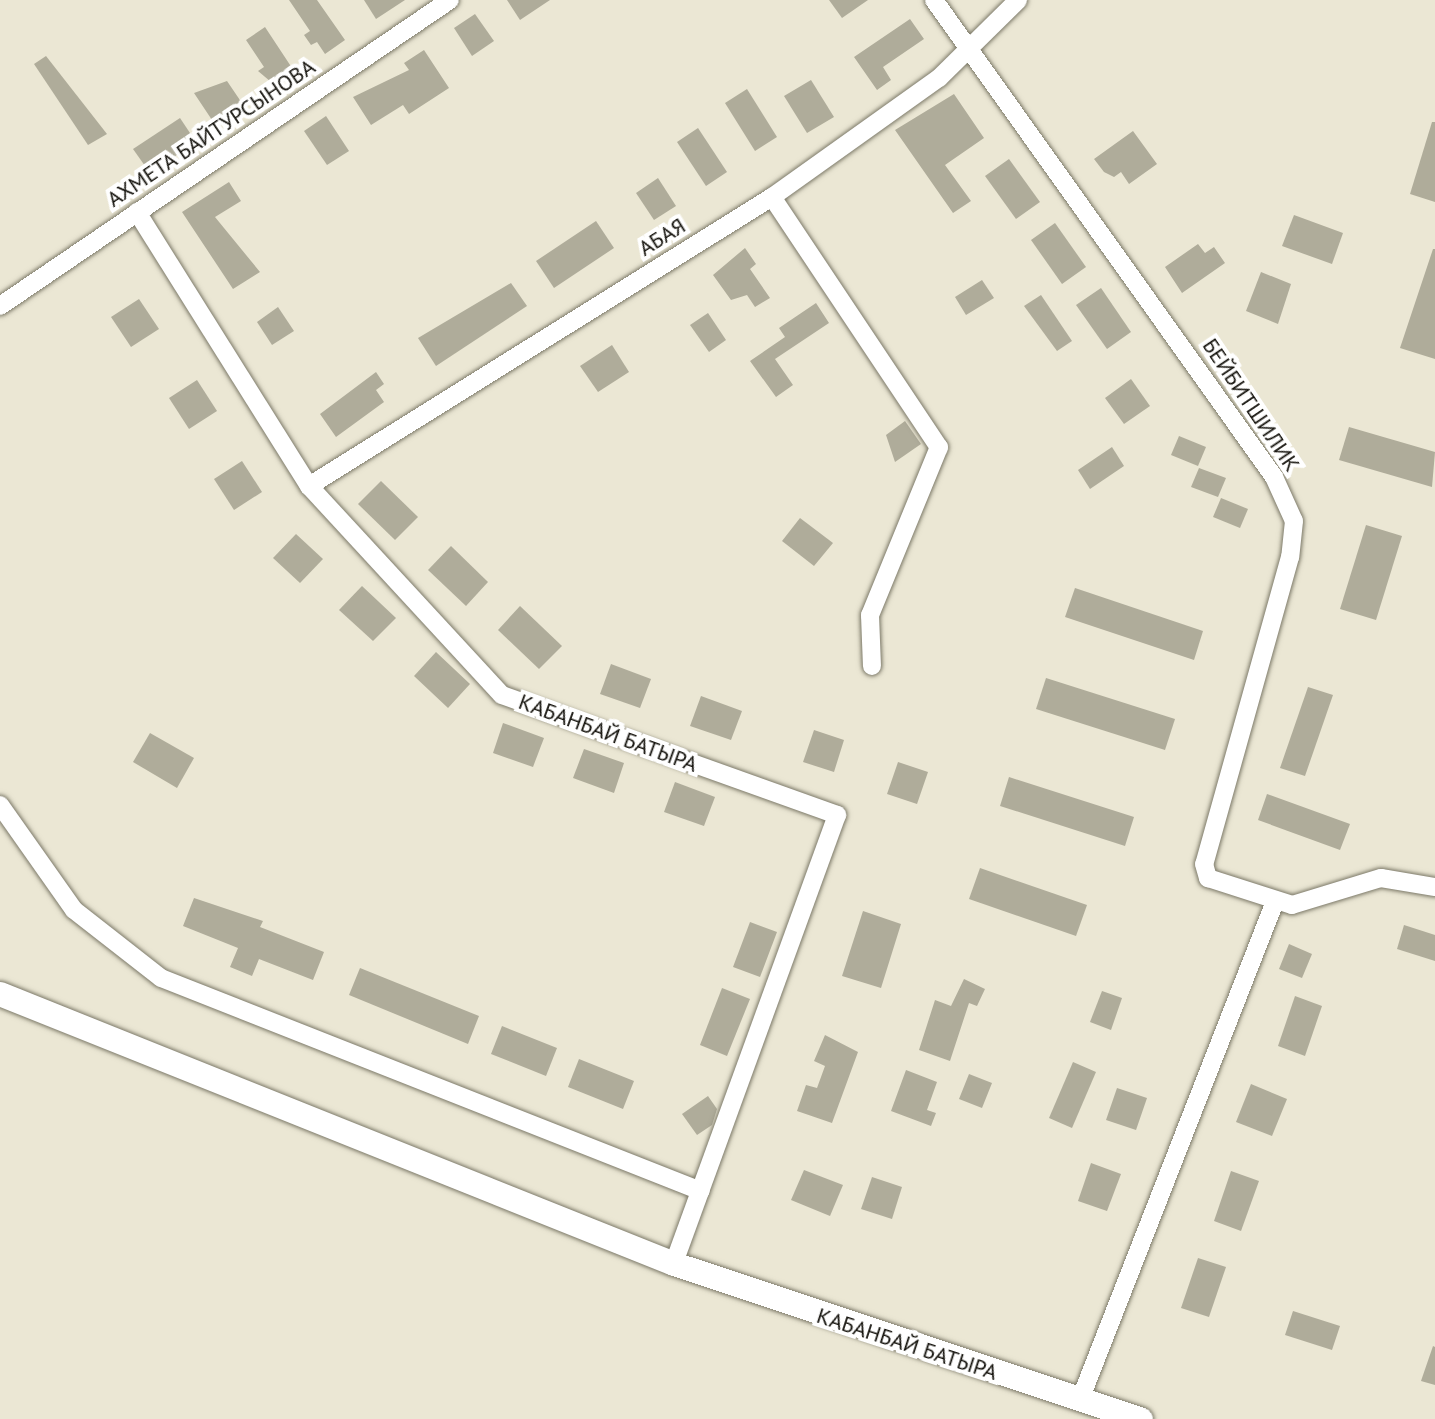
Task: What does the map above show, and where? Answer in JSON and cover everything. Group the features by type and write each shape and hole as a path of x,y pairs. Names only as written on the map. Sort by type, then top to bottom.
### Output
{"main road":[{"name":"КАБАНБАЙ БАТЫРА","path":"0,994 674,1264 1141,1419"}],"street":[{"name":"АХМЕТА БАЙТУРСЫНОВА","path":"0,306 450,0"},
{"name":"БЕЙБИТШИЛИК","path":"934,0 1170,326 1274,477 1294,521 1290,557 1204,864 1218,885 1274,904"},
{"name":"АБАЯ","path":"309,486 772,197 939,78 1018,0"},
{"path":"772,197 939,447 870,615 872,666"},
{"name":"КАБАНБАЙ БАТЫРА","path":"137,212 309,486 502,695 837,815 674,1264"},
{"path":"0,805 74,910 161,978 701,1191"},
{"path":"1080,1400 1274,904 1292,905 1381,878 1435,887"}],"building":[{"path":"289,0 317,0 345,40 325,54 317,42 311,45 304,35 310,31"},
{"path":"364,0 405,0 376,19"},
{"path":"507,0 550,0 520,20"},
{"path":"829,0 868,0 842,18"},
{"path":"475,14 494,41 472,56 454,28"},
{"path":"910,19 924,39 883,67 891,80 877,90 854,57"},
{"path":"265,27 296,74 277,87 258,71 264,67 246,40"},
{"path":"424,50 449,88 409,114 403,105 371,125 353,97 409,70 404,63"},
{"path":"46,56 107,134 88,145 34,64"},
{"path":"811,80 834,117 807,133 784,96"},
{"path":"227,81 246,109 223,124 218,116 212,120 194,93"},
{"path":"747,89 777,137 755,151 725,103"},
{"path":"954,94 984,138 945,165 971,201 953,213 895,130"},
{"path":"326,116 349,151 327,165 304,131"},
{"path":"180,118 196,142 150,173 133,149"},
{"path":"1432,122 1435,122 1435,202 1410,194"},
{"path":"698,128 727,172 706,186 677,142"},
{"path":"1133,131 1157,164 1129,184 1121,172 1114,177 1104,172 1094,159"},
{"path":"1009,159 1040,202 1016,219 985,176"},
{"path":"658,178 676,206 654,220 636,193"},
{"path":"229,182 241,201 215,217 260,272 233,289 182,212"},
{"path":"1294,215 1343,233 1332,264 1282,246"},
{"path":"596,221 614,248 554,288 536,261"},
{"path":"1055,223 1086,267 1062,284 1031,240"},
{"path":"1198,244 1205,253 1214,247 1225,263 1182,293 1165,267"},
{"path":"745,248 756,264 750,269 770,298 755,307 747,295 731,300 713,275"},
{"path":"1435,249 1435,359 1400,348"},
{"path":"1261,272 1291,284 1278,324 1246,311"},
{"path":"982,280 994,298 966,315 955,297"},
{"path":"511,283 527,306 436,366 418,338"},
{"path":"1101,288 1131,332 1107,349 1076,305"},
{"path":"1041,295 1072,341 1057,351 1024,306"},
{"path":"139,299 159,329 131,347 111,317"},
{"path":"816,303 829,323 775,359 793,385 776,397 750,361 785,337 779,328"},
{"path":"278,307 294,331 272,345 257,322"},
{"path":"708,313 726,340 709,352 690,325"},
{"path":"612,345 629,372 598,392 580,366"},
{"path":"376,372 384,384 376,390 384,402 336,437 320,414"},
{"path":"1131,379 1150,406 1124,424 1105,398"},
{"path":"197,380 217,411 189,429 169,398"},
{"path":"905,421 921,444 895,462 886,435"},
{"path":"1349,427 1435,452 1432,487 1339,460"},
{"path":"1179,436 1206,447 1198,466 1171,455"},
{"path":"1112,447 1124,466 1090,489 1078,470"},
{"path":"242,461 262,492 234,510 214,479"},
{"path":"1199,468 1226,478 1218,497 1191,487"},
{"path":"381,481 418,517 395,540 358,504"},
{"path":"1221,498 1248,509 1240,528 1213,517"},
{"path":"800,518 833,543 814,566 782,541"},
{"path":"1366,525 1402,536 1376,620 1340,609"},
{"path":"296,534 323,559 300,583 273,558"},
{"path":"451,546 488,582 466,606 428,570"},
{"path":"362,586 396,618 373,641 339,610"},
{"path":"1075,588 1203,631 1194,660 1065,617"},
{"path":"520,606 562,646 539,669 498,630"},
{"path":"436,652 470,684 448,708 414,676"},
{"path":"611,664 651,679 640,708 600,694"},
{"path":"1046,678 1175,719 1165,750 1036,709"},
{"path":"1308,687 1333,695 1305,776 1280,768"},
{"path":"701,696 742,711 731,740 690,726"},
{"path":"503,723 544,738 533,767 493,753"},
{"path":"814,730 844,740 834,772 803,762"},
{"path":"150,733 194,758 177,788 133,762"},
{"path":"584,749 624,763 614,793 573,778"},
{"path":"898,762 928,772 917,804 887,794"},
{"path":"1009,777 1134,817 1125,846 1000,806"},
{"path":"675,782 715,797 704,826 664,812"},
{"path":"1267,794 1350,824 1340,850 1258,820"},
{"path":"980,868 1087,905 1076,936 969,899"},
{"path":"194,898 263,921 260,927 324,952 313,980 259,959 252,976 230,967 238,948 183,926"},
{"path":"863,911 901,924 881,988 842,976"},
{"path":"750,922 777,932 760,977 733,967"},
{"path":"1404,925 1435,935 1435,961 1397,949"},
{"path":"1289,944 1312,954 1302,978 1279,969"},
{"path":"360,968 479,1016 468,1044 349,995"},
{"path":"964,979 985,989 977,1006 969,1003 950,1061 919,1050 935,1000 951,1006"},
{"path":"722,988 750,999 727,1056 700,1045"},
{"path":"1102,991 1122,998 1111,1030 1090,1022"},
{"path":"1295,996 1322,1006 1305,1056 1278,1046"},
{"path":"502,1026 557,1048 546,1076 491,1054"},
{"path":"825,1035 858,1052 832,1123 797,1111 806,1085 817,1088 825,1066 814,1061"},
{"path":"579,1059 634,1081 623,1109 568,1087"},
{"path":"1073,1062 1096,1072 1072,1128 1049,1118"},
{"path":"906,1070 937,1082 927,1110 936,1113 931,1126 891,1111"},
{"path":"969,1074 992,1083 982,1108 959,1099"},
{"path":"1251,1084 1287,1099 1272,1136 1236,1122"},
{"path":"1117,1088 1147,1098 1136,1130 1106,1120"},
{"path":"708,1096 717,1109 712,1125 697,1135 682,1114"},
{"path":"1091,1163 1121,1174 1107,1211 1078,1201"},
{"path":"804,1170 843,1185 830,1216 791,1200"},
{"path":"1231,1171 1259,1181 1241,1231 1214,1221"},
{"path":"872,1177 902,1187 892,1219 861,1209"},
{"path":"1198,1258 1226,1267 1209,1317 1181,1308"},
{"path":"1293,1311 1340,1326 1332,1350 1285,1335"},
{"path":"1435,1347 1435,1385 1421,1381"}]}
